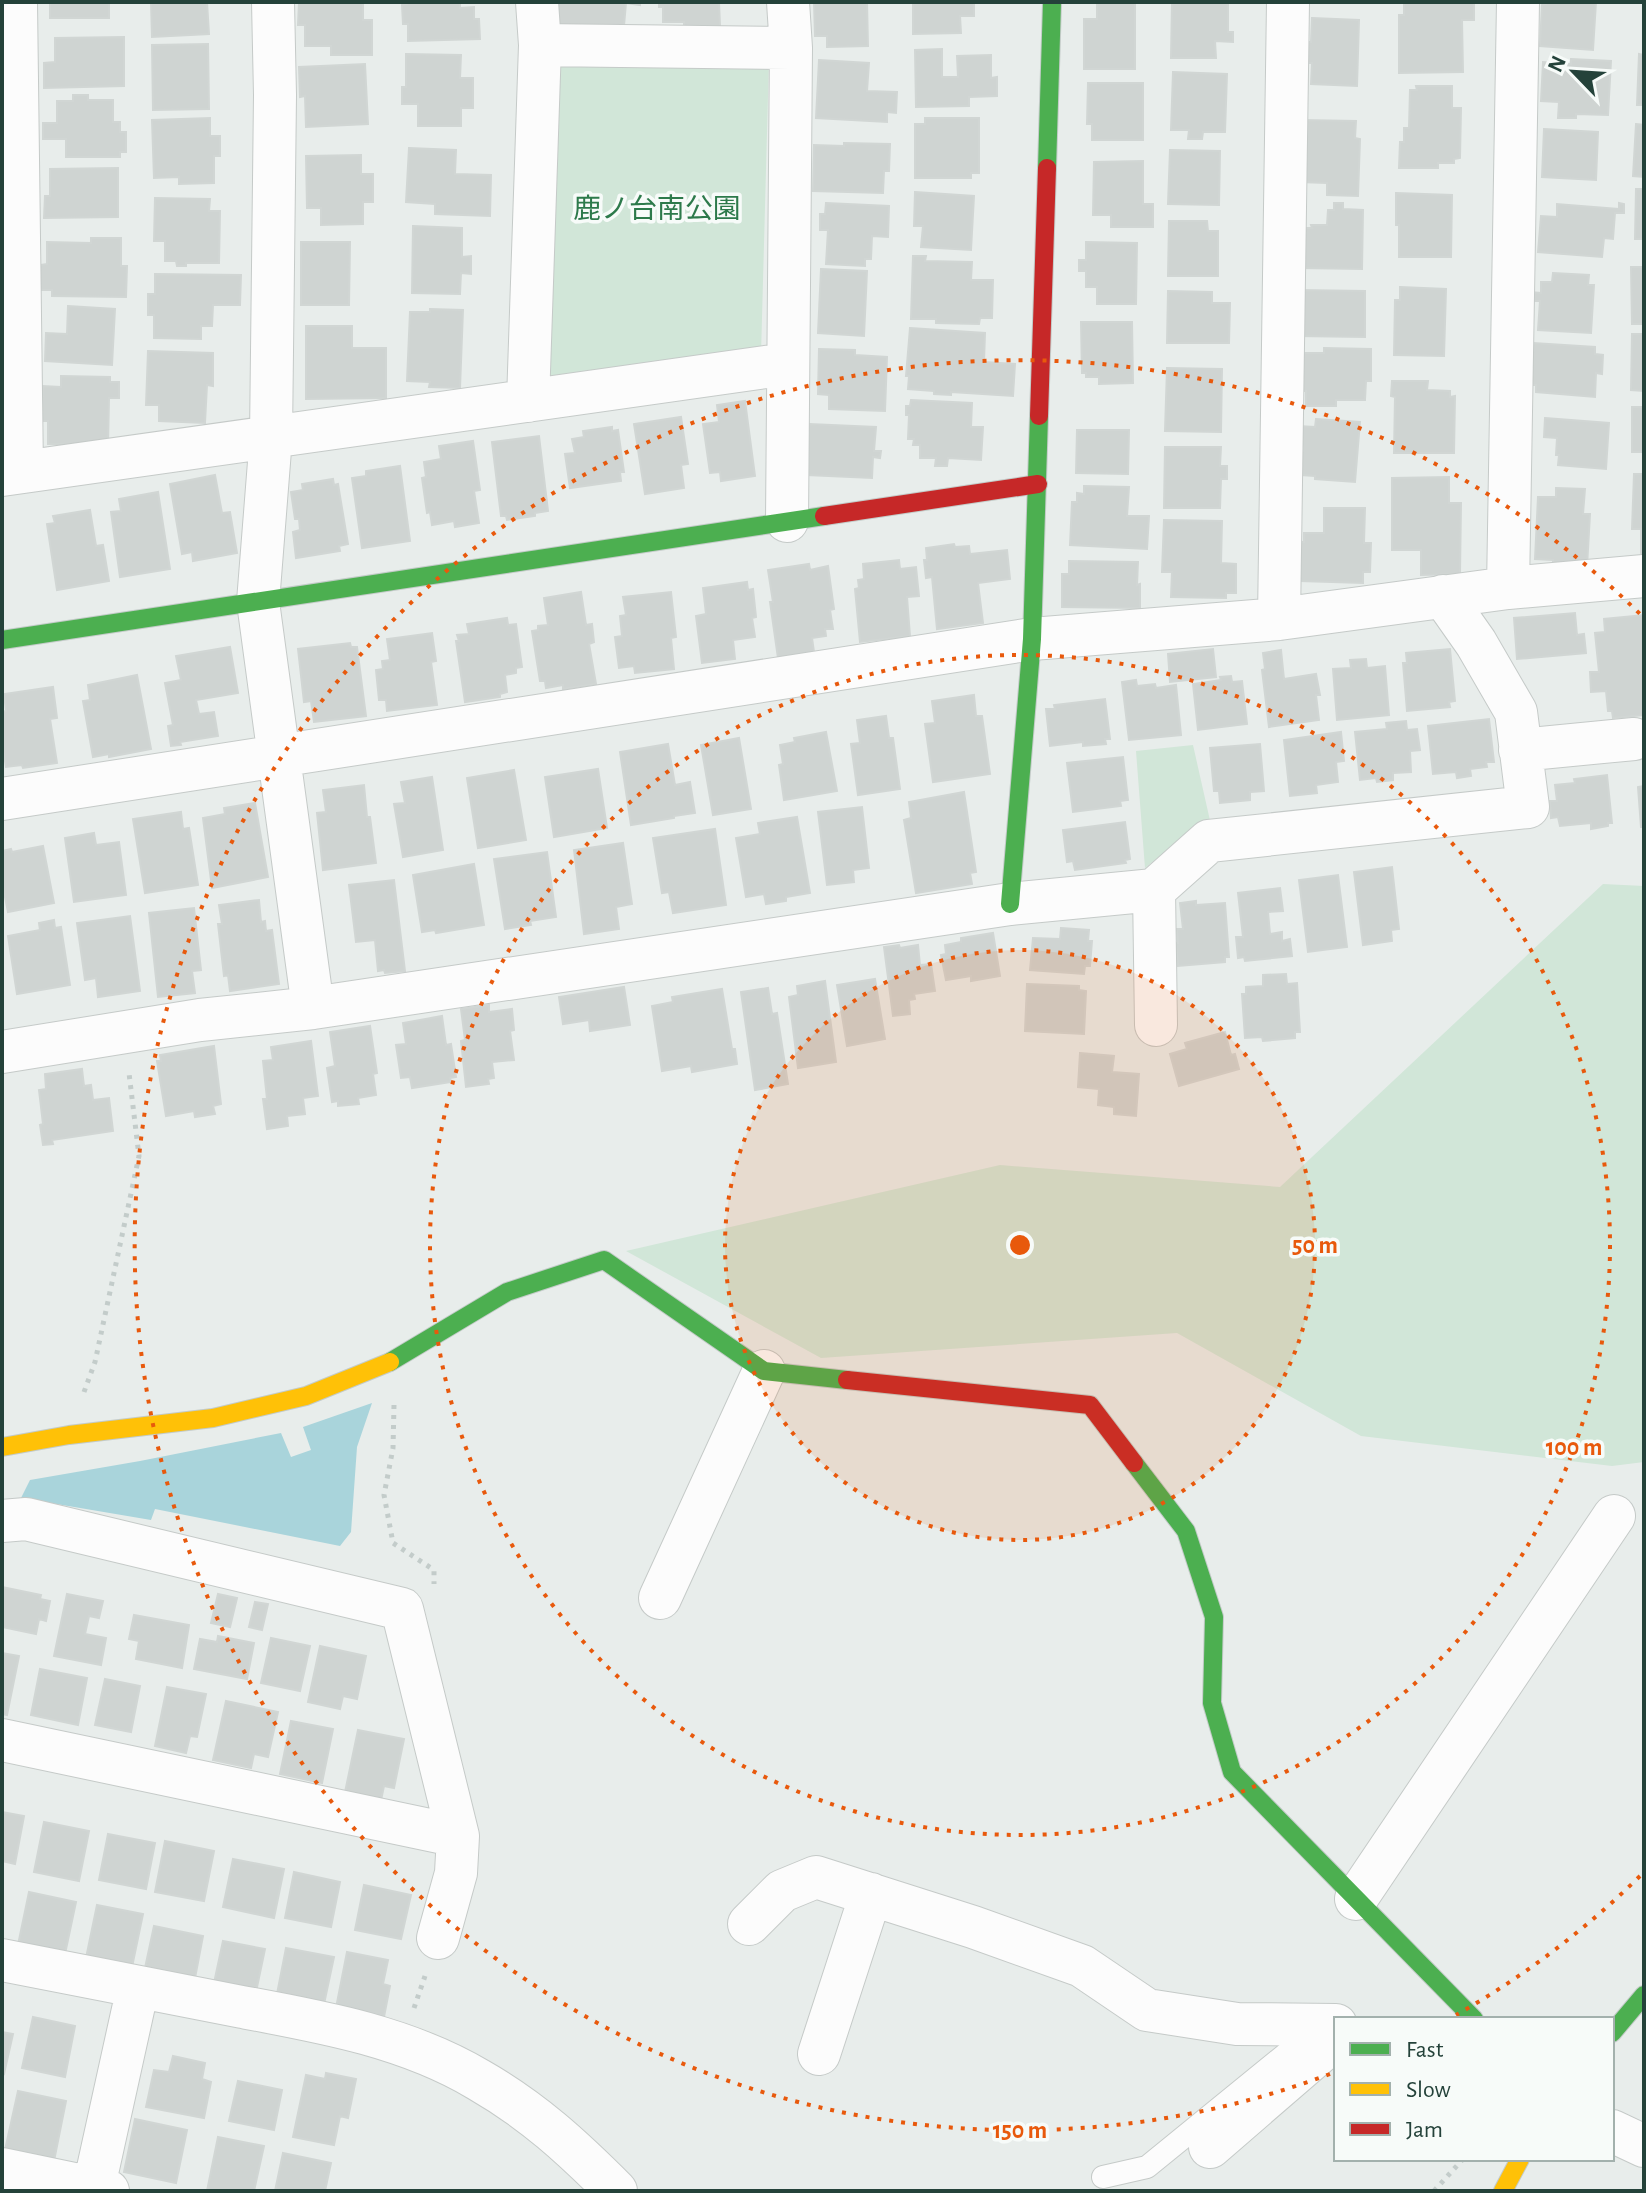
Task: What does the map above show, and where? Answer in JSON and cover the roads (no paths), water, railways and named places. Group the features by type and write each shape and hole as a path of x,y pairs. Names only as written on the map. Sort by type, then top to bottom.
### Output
{"main road":[{"path":"1010,904 1032,639 1052,2"},
{"path":"2,640 1038,484"},
{"path":"2,1447 69,1435 213,1418 306,1396 396,1359 507,1292 604,1260 764,1371 1090,1405 1186,1531 1214,1617 1212,1703 1232,1772 1472,2017"},
{"path":"1614,2031 1644,1995"},
{"path":"1503,2191 1519,2161"}],"street":[{"path":"16,2 12,473 787,364"},
{"path":"273,2 275,95 271,437 258,602 313,1008"},
{"path":"528,401 540,45 537,2"},
{"path":"787,521 791,48 788,2"},
{"path":"1279,619 1288,2"},
{"path":"1508,588 1518,2"},
{"path":"540,45 791,48"},
{"path":"2,799 1032,639 1279,619 1508,588 1644,576"},
{"path":"2,1052 200,1020 313,1008 1010,904 1154,890 1209,841 1528,807 1516,712 1476,643 1443,596"},
{"path":"1520,750 1634,739"},
{"path":"1154,890 1156,1025"},
{"path":"660,1598 764,1371"},
{"path":"1356,1899 1614,1516"},
{"path":"2,1521 26,1519 402,1609 458,1836 456,1873 438,1938"},
{"path":"2,1740 458,1836"},
{"path":"749,1924 782,1891 816,1877 1082,1966 1147,2010 1237,2024 1331,2029"},
{"path":"819,2054 871,1894"},
{"path":"2,1960 297,2017 401,2043 477,2078 518,2104 560,2136 616,2191"},
{"path":"2,2169 98,2190 138,1987"},
{"path":"1210,2147 1331,2029"},
{"path":"1614,2132 1644,2146"}],"lane":[{"path":"1103,2177 1147,2167 1331,2029"}],"water":[{"path":"372,1403 357,1447 351,1532 340,1546 155,1509 151,1520 21,1498 30,1480 281,1433 291,1457 311,1450 303,1427"}],"park label":[{"name":"鹿ノ台南公園","path":"657,208"}]}
